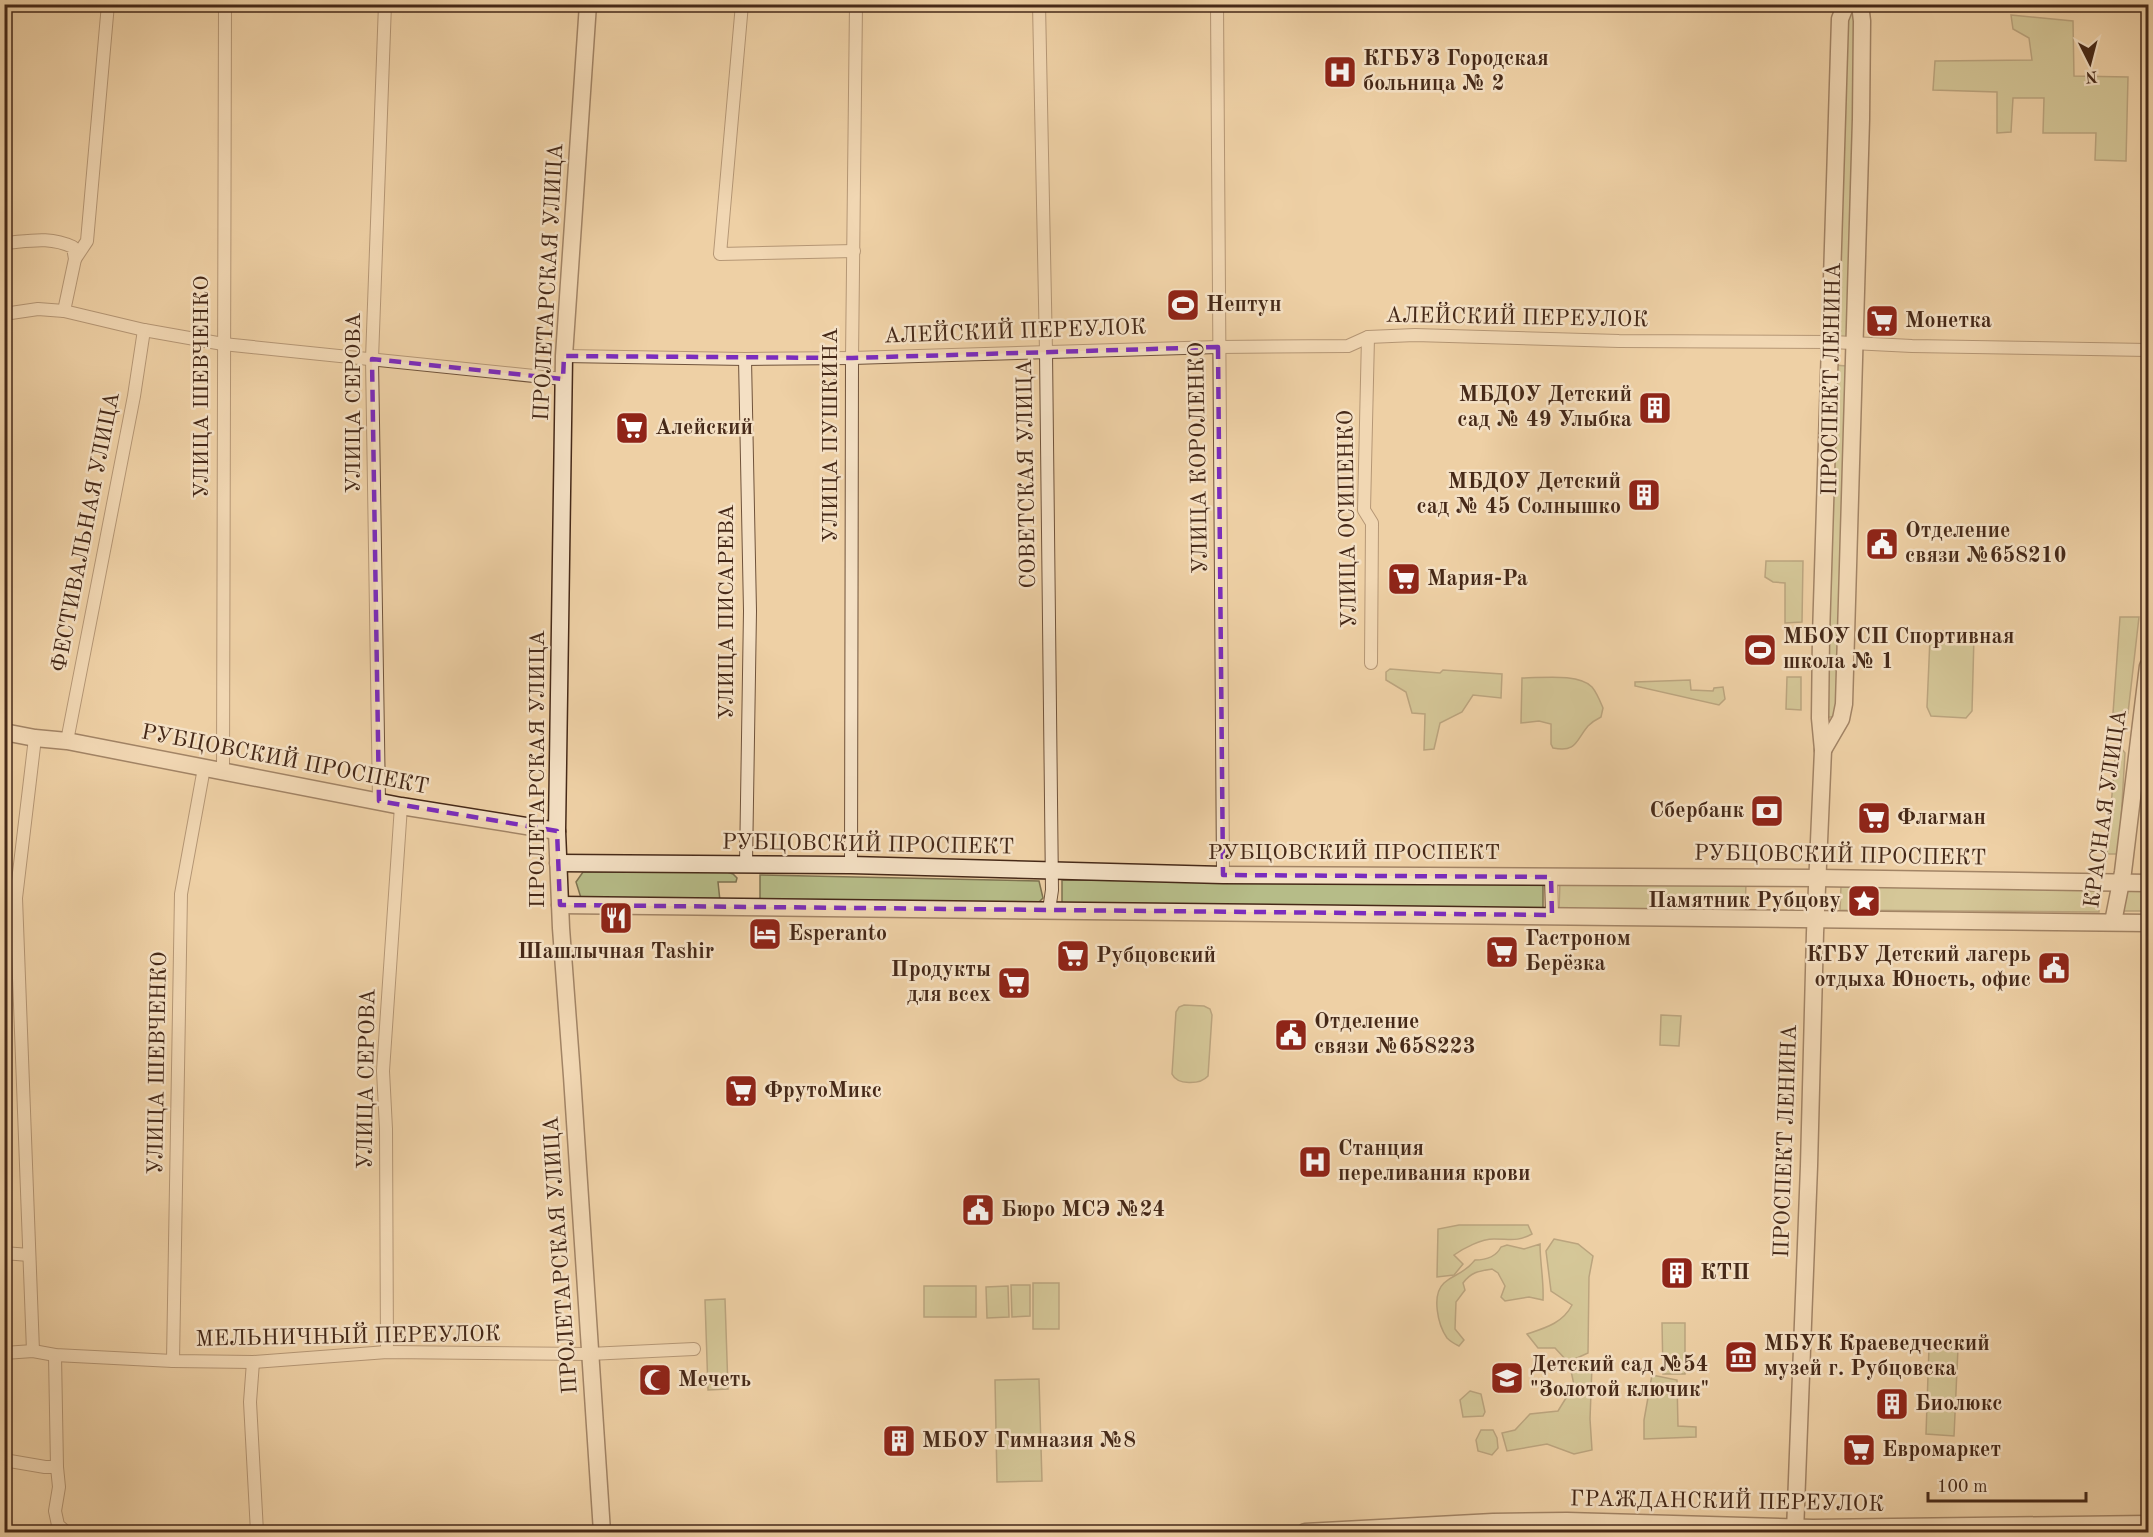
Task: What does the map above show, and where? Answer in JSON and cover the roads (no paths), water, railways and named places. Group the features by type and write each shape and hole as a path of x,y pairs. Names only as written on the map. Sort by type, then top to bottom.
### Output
{"street":[{"path":"75,259 87,241 108,4"},
{"name":"УЛИЦА ШЕВЧЕНКО","path":"223,770 225,4"},
{"name":"УЛИЦА СЕРОВА","path":"379,801 372,359 386,4"},
{"name":"ПРОЛЕТАРСКАЯ УЛИЦА","path":"588,4 564,356 557,831 602,1533"},
{"path":"741,4 720,254 854,251"},
{"name":"УЛИЦА ПУШКИНА","path":"851,865 852,358 856,4"},
{"name":"СОВЕТСКАЯ УЛИЦА","path":"1039,4 1052,871 1049,910"},
{"name":"УЛИЦА КОРОЛЕНКО","path":"1217,4 1223,875"},
{"path":"1844,9 1849,12 1861,10"},
{"name":"ПРОСПЕКТ ЛЕНИНА","path":"1795,1530 1823,750 1820,718 1821,636 1831,342 1835,123 1840,19 1844,9"},
{"name":"ПРОСПЕКТ ЛЕНИНА","path":"1823,750 1840,718 1844,704 1860,142 1861,10"},
{"path":"4,243 58,240 73,247 75,259 64,312"},
{"path":"4,314 38,309 64,312 144,330 223,344 564,379"},
{"name":"ФЕСТИВАЛЬНАЯ УЛИЦА","path":"67,741 134,396 144,330"},
{"name":"АЛЕЙСКИЙ ПЕРЕУЛОК","path":"564,356 852,358 1218,347 1348,346 1368,337 1415,335 1619,341 1831,342 2148,350"},
{"name":"УЛИЦА ОСИПЕНКО","path":"1368,337 1364,510 1372,523 1371,663"},
{"name":"УЛИЦА ПИСАРЕВА","path":"745,359 750,611 746,864"},
{"name":"КРАСНАЯ УЛИЦА","path":"2113,922 2121,881 2148,666"},
{"path":"1820,718 1840,718"},
{"name":"РУБЦОВСКИЙ ПРОСПЕКТ","path":"4,732 67,741 223,770 401,806 557,831"},
{"path":"33,1351 16,898 35,738"},
{"name":"УЛИЦА ШЕВЧЕНКО","path":"173,1361 182,894 204,768"},
{"name":"УЛИЦА СЕРОВА","path":"387,1353 386,1141 383,1071 401,806"},
{"name":"РУБЦОВСКИЙ ПРОСПЕКТ","path":"558,863 851,865 1223,875 1818,878 2148,883"},
{"path":"1551,877 1552,915"},
{"path":"560,905 2148,923"},
{"path":"4,1253 29,1255"},
{"name":"МЕЛЬНИЧНЫЙ ПЕРЕУЛОК","path":"4,1353 33,1351 55,1355 173,1361 253,1362 387,1353 589,1354 694,1349"},
{"path":"55,1355 59,1487 55,1511 57,1525 66,1533"},
{"path":"253,1362 250,1402 257,1533"},
{"path":"4,1460 57,1467"},
{"name":"ГРАЖДАНСКИЙ ПЕРЕУЛОК","path":"1305,1533 1380,1531 1492,1522 1558,1521 1795,1530 2148,1524"}],"place":[{"name":"КГБУЗ Городская больница № 2","path":"1340,72"},
{"name":"Нептун","path":"1183,305"},
{"name":"Монетка","path":"1882,321"},
{"name":"МБДОУ Детский сад № 49 Улыбка","path":"1655,408"},
{"name":"Алейский","path":"632,428"},
{"name":"МБДОУ Детский сад № 45 Солнышко","path":"1644,495"},
{"name":"Отделение связи №658210","path":"1882,544"},
{"name":"Мария-Ра","path":"1404,579"},
{"name":"МБОУ СП Спортивная школа № 1","path":"1760,650"},
{"name":"Сбербанк","path":"1767,811"},
{"name":"Флагман","path":"1874,818"},
{"name":"Памятник Рубцову","path":"1864,901"},
{"name":"Шашлычная Tashir","path":"616,918"},
{"name":"Esperanto","path":"765,934"},
{"name":"Гастроном Берёзка","path":"1502,952"},
{"name":"Рубцовский","path":"1073,956"},
{"name":"КГБУ Детский лагерь отдыха Юность, офис","path":"2054,968"},
{"name":"Продукты для всех","path":"1014,983"},
{"name":"Отделение связи №658223","path":"1291,1035"},
{"name":"ФрутоМикс","path":"741,1091"},
{"name":"Станция переливания крови","path":"1315,1162"},
{"name":"Бюро МСЭ №24","path":"978,1210"},
{"name":"КТП","path":"1677,1273"},
{"name":"МБУК Краеведческий музей г. Рубцовска","path":"1741,1357"},
{"name":"Детский сад №54 \"Золотой ключик\"","path":"1507,1378"},
{"name":"Мечеть","path":"655,1380"},
{"name":"Биолюкс","path":"1892,1404"},
{"name":"МБОУ Гимназия №8","path":"899,1441"},
{"name":"Евромаркет","path":"1859,1450"}]}
